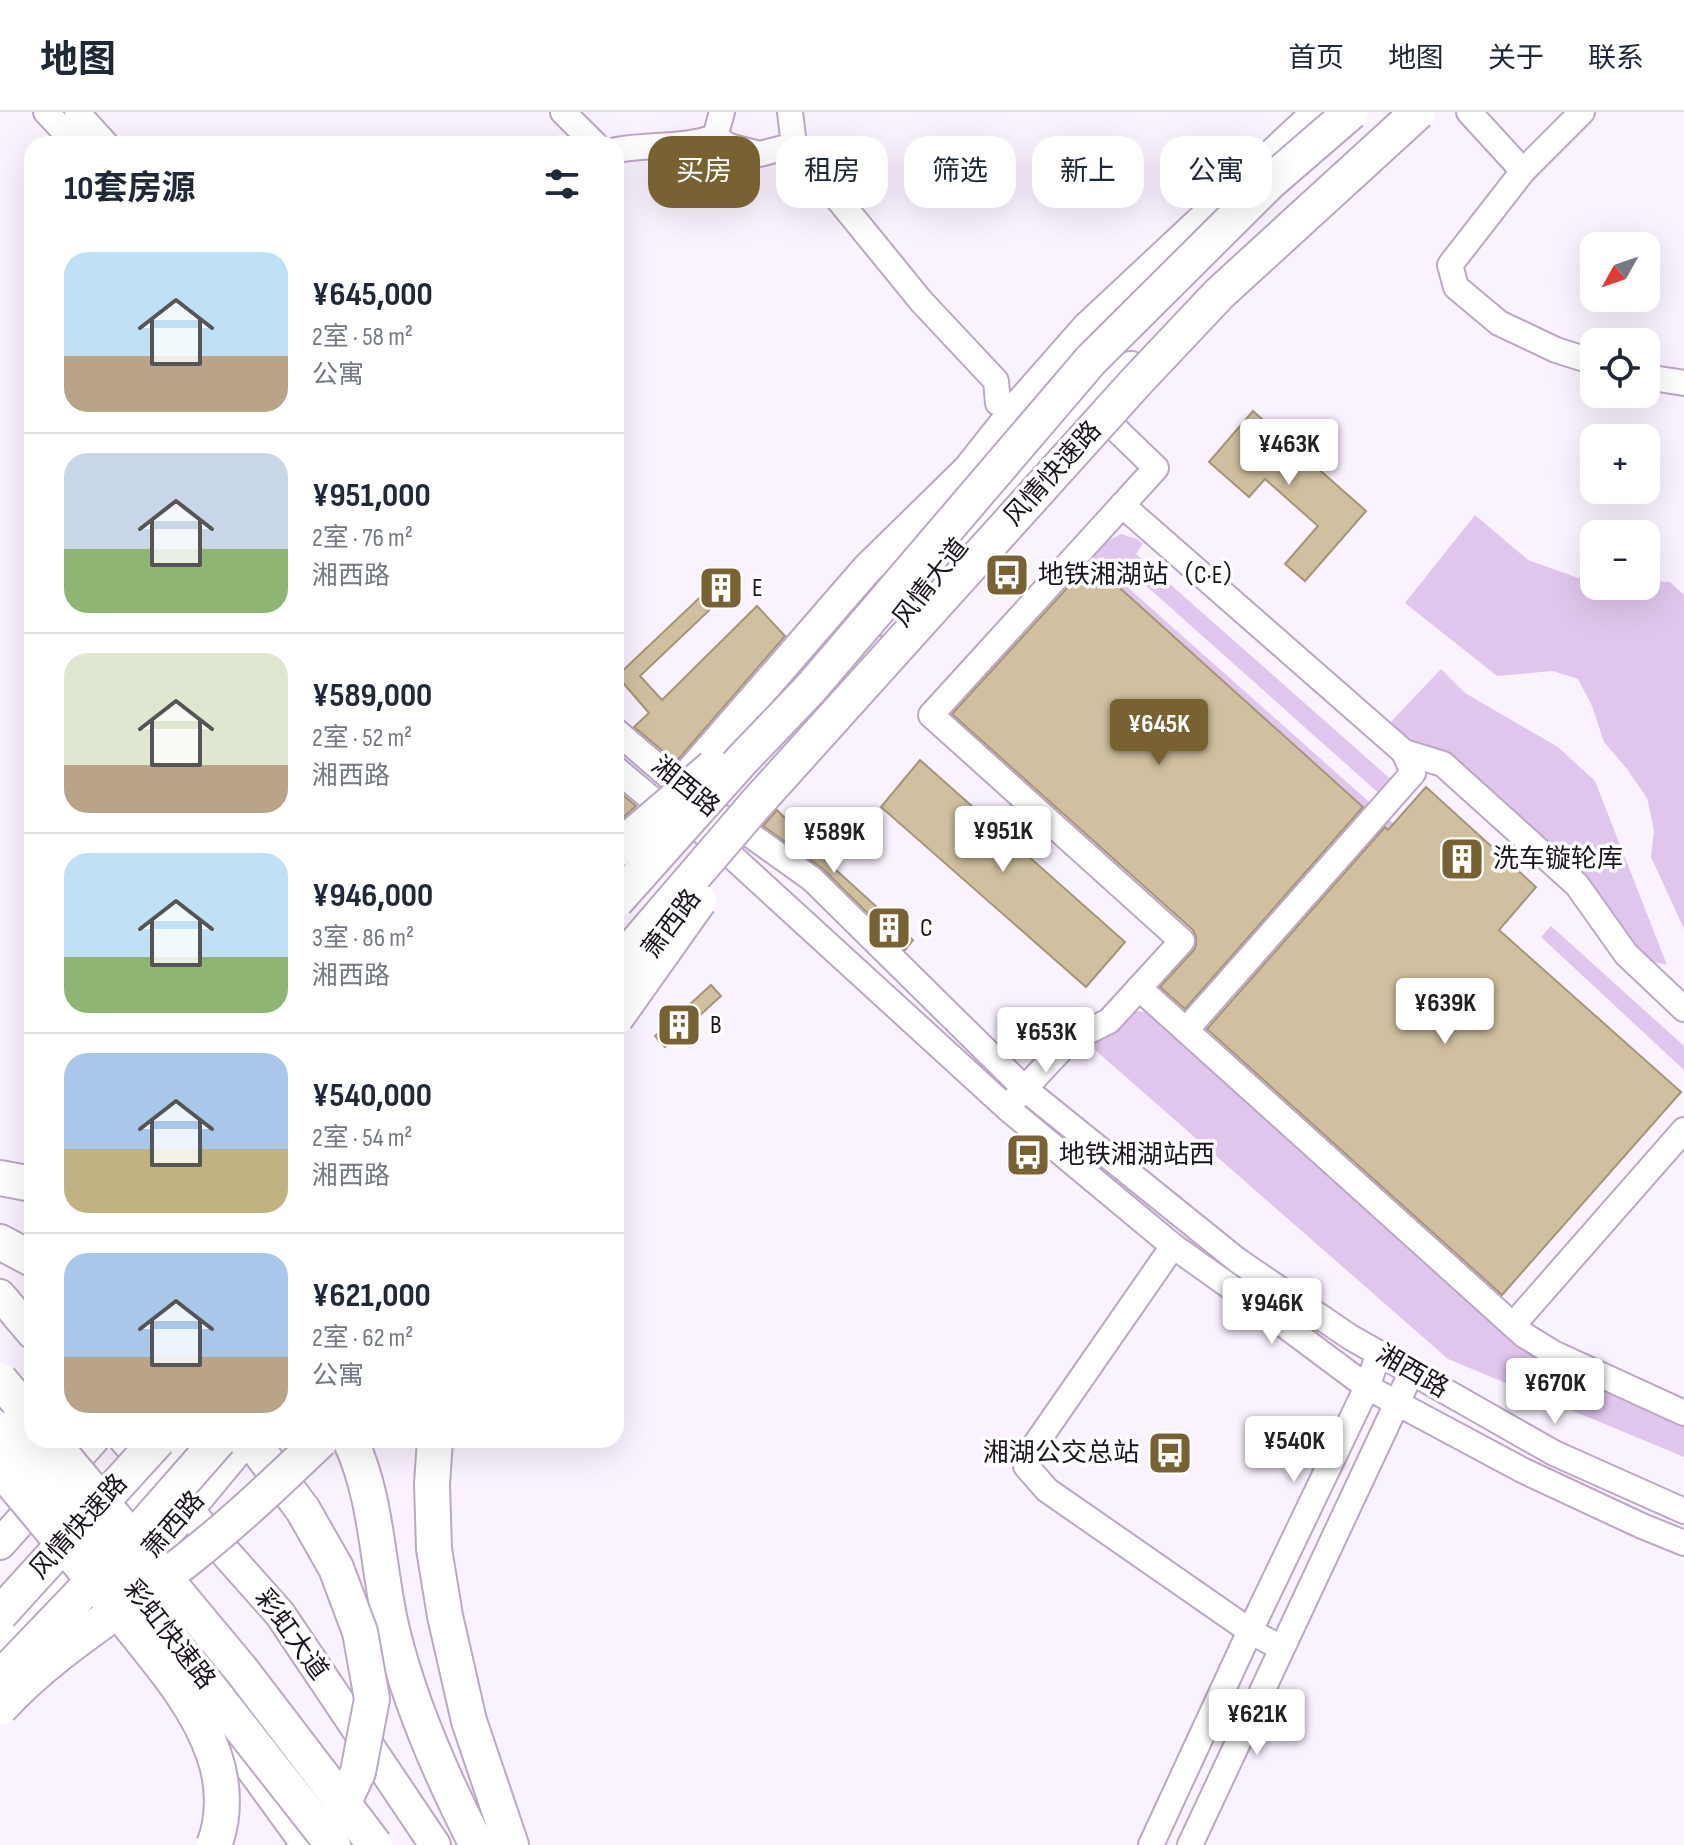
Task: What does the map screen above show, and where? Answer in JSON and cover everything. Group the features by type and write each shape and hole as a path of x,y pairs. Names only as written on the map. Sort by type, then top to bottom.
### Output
{"highway":[{"name":"风情快速路","path":"624,892 810,689 1091,360 1270,182 1351,112"},
{"name":"风情快速路","path":"624,958 754,806 1136,382 1219,294 1416,112"},
{"path":"624,1007 730,861 864,701 965,573"},
{"path":"624,843 810,689"},
{"path":"0,1178 24,1182"},
{"path":"0,1242 24,1254"},
{"path":"0,1265 24,1259"},
{"path":"0,1380 24,1408"},
{"name":"彩虹快速路","path":"0,1429 117,1570 333,1845"},
{"path":"0,1482 33,1448"},
{"name":"彩虹快速路","path":"57,1448 243,1672 375,1845"},
{"name":"风情快速路","path":"0,1678 120,1553 212,1448"},
{"path":"255,1448 310,1522 336,1568 360,1632 372,1699 358,1772 335,1822 320,1845"},
{"path":"0,1709 34,1673 60,1652 188,1560 262,1497 313,1448"},
{"path":"354,1448 372,1505 392,1631 405,1675 422,1726 477,1845"},
{"path":"434,1448 434,1549 445,1616 469,1721 511,1845"},
{"name":"风情快速路","path":"0,1614 157,1457"},
{"path":"0,1468 107,1596 176,1684 193,1711 215,1756 221,1783 222,1813 214,1845"}],"main road":[{"name":"风情大道","path":"624,855 670,796 867,569 968,470 1021,403 1087,328 1318,112"},
{"name":"风情大道","path":"624,938 734,840 970,532 1091,405 1241,261 1306,210 1416,112"},
{"path":"700,817 790,715 895,584 968,470"},
{"name":"萧西路","path":"624,986 734,840"},
{"path":"0,1295 24,1324"},
{"path":"0,1544 86,1448"},
{"name":"萧西路","path":"0,1709 114,1592 242,1448"},
{"path":"0,1454 84,1553 250,1765 307,1845"},
{"path":"0,1637 84,1553 157,1457"},
{"name":"彩虹大道","path":"157,1457 188,1510 280,1614 435,1845"}],"street":[{"path":"46,112 68,136"},
{"path":"77,112 99,136"},
{"path":"563,112 587,136"},
{"path":"715,136 722,112"},
{"path":"790,112 793,136"},
{"path":"1469,112 1523,171"},
{"path":"1580,358 1556,350 1499,323 1456,287 1450,265 1523,171 1582,112"},
{"path":"624,148 648,145"},
{"path":"845,208 921,301 996,381 998,403"},
{"path":"1660,379 1684,383"},
{"path":"1007,1108 1069,1041 1109,1021 1182,941 931,715 1156,468 1091,405"},
{"path":"1122,505 1404,752 1443,764 1577,885 1626,954 1684,1009"},
{"name":"湘西路","path":"624,741 670,796"},
{"path":"1186,1030 1413,773 1404,752"},
{"name":"湘西路","path":"624,773 670,796 734,840 812,879 1025,1089 1237,1260 1350,1337 1554,1453 1684,1511"},
{"name":"湘西路","path":"734,840 1007,1108 1173,1246 1367,1387 1522,1470 1684,1543"},
{"path":"1139,988 1513,1325 1553,1353 1684,1413"},
{"path":"1513,1325 1684,1130"},
{"path":"1173,1246 1026,1458 1026,1466 1047,1490 1250,1631 1281,1648"},
{"path":"1151,1845 1367,1387 1379,1353"},
{"path":"1190,1845 1412,1371"}],"shaded area":[{"path":"1475,515 1528,560 1580,579 1580,600 1660,600 1660,582 1670,582 1684,595 1684,929 1651,857 1654,830 1647,798 1604,742 1592,706 1578,679 1553,671 1497,676 1405,603"},
{"path":"1121,534 1143,544 1136,554 1395,783 1383,797 1125,567 1116,577 1394,824 1389,831 1088,559 1106,542"},
{"path":"1441,669 1465,693 1558,747 1595,781 1667,965 1645,960 1387,726"},
{"path":"1551,926 1684,1046 1684,1070 1541,937"},
{"path":"1138,1011 1151,1013 1167,1024 1501,1332 1537,1354 1684,1420 1684,1457 1448,1359 1086,1042 1114,1033 1128,1016"}],"building":[{"path":"1253,411 1366,511 1305,581 1285,564 1318,526 1265,479 1249,497 1209,462"},
{"path":"1091,562 1363,807 1185,1009 1160,987 1194,950 1196,937 1193,930 952,714"},
{"path":"731,568 742,579 640,676 662,700 757,606 785,636 676,762 634,727 649,713 624,684 624,669"},
{"path":"920,760 1125,942 1086,987 881,807"},
{"path":"1426,787 1536,887 1499,930 1681,1092 1502,1295 1207,1029 1385,827 1388,830"},
{"path":"624,796 636,806 624,817"},
{"path":"777,810 835,869 913,940 905,950 822,868 763,826"},
{"name":"B","path":"711,985 721,996 665,1047 655,1036"}],"place":[{"name":"地铁湘湖站（C·E）","path":"1007,575"},
{"name":"E","path":"721,588"},
{"name":"洗车镟轮库","path":"1462,859"},
{"name":"C","path":"889,928"},
{"name":"B","path":"679,1025"},
{"name":"地铁湘湖站西","path":"1028,1155"},
{"name":"湘湖公交总站","path":"1170,1453"}]}
